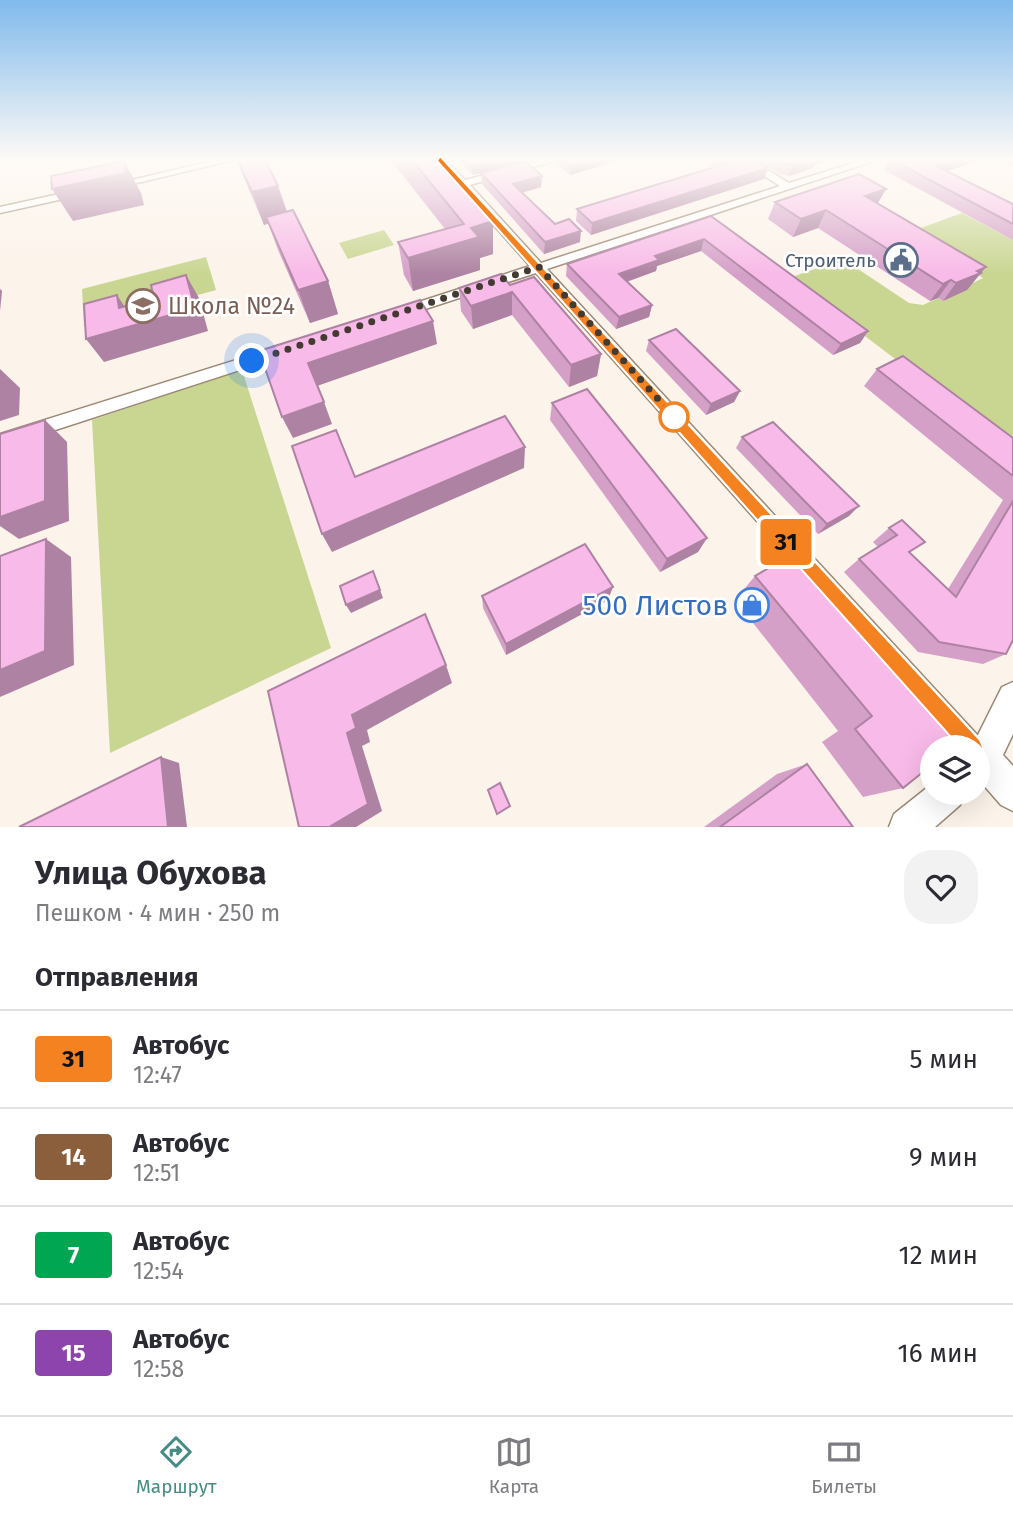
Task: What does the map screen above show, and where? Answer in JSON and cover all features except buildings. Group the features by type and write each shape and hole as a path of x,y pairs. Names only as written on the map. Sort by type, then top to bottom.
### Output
{"street":[{"path":"0,210 56,198"},
{"path":"475,198 959,735"},
{"path":"386,317 755,198"},
{"path":"0,442 300,345"},
{"path":"990,736 1013,698"},
{"path":"990,769 1013,793"},
{"path":"907,827 934,805"}],"green space":[{"path":"962,213 1013,240 1013,449 789,278 843,259 909,303 923,305 938,298 943,301 983,278 907,233"},
{"path":"384,230 394,245 348,259 339,243"},
{"path":"206,257 216,290 84,327 82,289"},
{"path":"242,370 331,648 110,753 92,420"}],"bus line":[{"name":"31","path":"474,198 962,735"}],"place":[{"name":"Строитель","path":"901,260"},
{"name":"Школа №24","path":"143,306"},
{"name":"500 Листов","path":"752,605"}],"route":[{"path":"252,361 539,267 677,420 674,417"}]}
